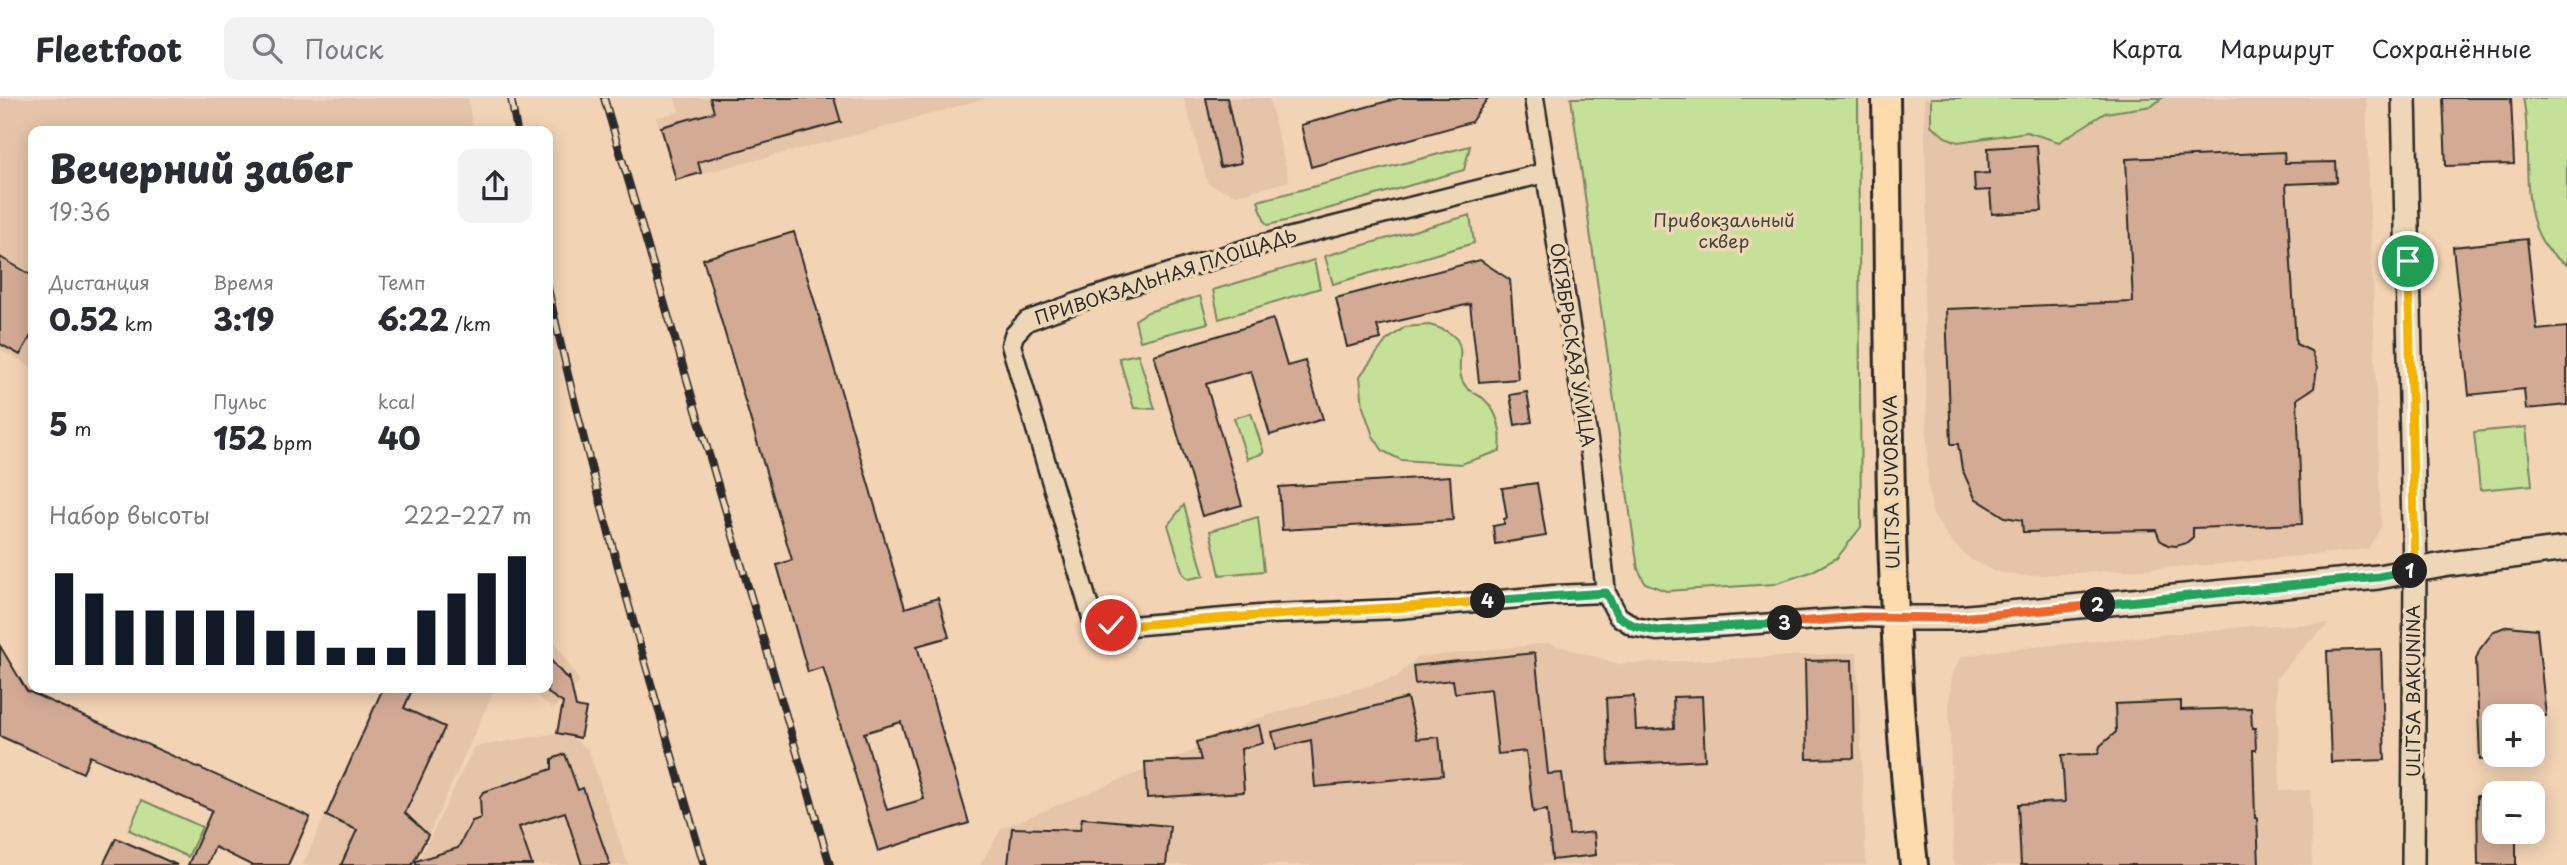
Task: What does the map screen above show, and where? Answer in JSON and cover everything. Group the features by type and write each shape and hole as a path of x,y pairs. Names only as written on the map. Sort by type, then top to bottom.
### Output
{"main road":[{"name":"ULITSA SUVOROVA","path":"1886,98 1896,618 1904,779 1914,865"},
{"name":"ULITSA BAKUNINA","path":"2404,98 2415,570"},
{"path":"1896,618 1958,618 2378,577 2567,549"}],"street":[{"name":"ОКТЯБРЬСКАЯ УЛИЦА","path":"1534,98 1591,459 1606,593"},
{"name":"ПРИВОКЗАЛЬНАЯ ПЛОЩАДЬ","path":"1544,173 1256,246 1037,317 1019,327 1011,345 1093,621 1129,626 1271,614 1399,609 1606,593"},
{"name":"ULITSA BAKUNINA","path":"2413,865 2415,570"},
{"path":"1606,593 1618,616 1634,626 1657,631 1860,617 1896,618"}],"shaded area":[{"path":"0,98 468,98 472,126 28,126 28,365 0,349"},
{"path":"675,98 986,98 875,130 676,180 656,118 679,112"},
{"path":"1184,98 1269,98 1289,181 1236,195 1208,184"},
{"path":"1924,98 2366,98 2381,527 2368,549 2208,565 2022,576 1993,571 1969,558 1951,541 1933,515 1928,486"},
{"path":"2329,624 2300,651 2276,679 2280,791 2310,790 2312,865 1954,865 1949,703 1952,675 1961,657 1994,651 2253,626"},
{"path":"553,639 580,682 553,709 533,693 553,693"},
{"path":"1548,643 1619,664 1857,653 1866,865 980,865 1002,828 1214,742 1253,720 1397,677 1416,658"},
{"path":"380,693 493,693 415,865 303,865"},
{"path":"557,733 569,736 588,749 628,865 417,865 474,747"}],"green space":[{"name":"Привокзальный сквер","path":"1571,98 1858,98 1861,527 1837,558 1811,572 1774,584 1666,591 1645,583 1638,569"},
{"path":"1931,98 2162,98 2152,106 2105,113 2059,142 2027,132 1958,142 1945,137 1931,125"},
{"path":"2523,98 2567,98 2567,265 2549,251 2538,233 2531,212"},
{"path":"1470,146 1464,170 1285,221 1268,225 1258,201"},
{"path":"1470,215 1474,243 1333,284 1325,256"},
{"path":"1314,260 1320,288 1219,319 1213,290"},
{"path":"1200,296 1208,323 1140,341 1135,320 1148,312"},
{"path":"1429,325 1455,337 1459,344 1462,379 1467,388 1483,398 1494,411 1500,431 1500,451 1461,464 1401,460 1383,451 1373,436 1363,407 1360,376 1386,341 1405,327"},
{"path":"1138,354 1155,409 1134,408 1119,358"},
{"path":"1251,413 1264,453 1247,459 1234,418"},
{"path":"2526,427 2532,485 2480,490 2474,432"},
{"path":"1184,505 1204,576 1189,579 1183,574 1168,525"},
{"path":"1258,517 1264,571 1220,575 1210,531"},
{"path":"142,800 202,827 188,857 129,830"}],"building":[{"path":"710,98 834,98 841,122 698,162 701,173 676,180 661,127 714,112"},
{"path":"1206,98 1227,98 1241,163 1220,167"},
{"path":"1399,98 1488,98 1471,122 1311,167 1301,125"},
{"path":"2443,98 2511,98 2514,164 2446,166"},
{"path":"2037,145 2042,211 1992,214 1990,190 1975,191 1974,174 1989,173 1988,148"},
{"path":"2284,152 2285,163 2336,162 2337,182 2286,184 2296,344 2311,351 2317,368 2314,388 2297,399 2302,524 2193,528 2193,537 2176,546 2160,540 2156,530 2023,532 2022,520 2005,517 1975,498 1962,469 1958,444 1951,444 1946,309 2133,302 2126,159"},
{"path":"794,232 905,608 938,598 949,637 917,646 969,823 878,851 823,667 808,672 777,565 792,560 703,259","holes":["901,722 924,799 887,810 864,733"]},
{"path":"2527,239 2537,330 2567,327 2567,405 2526,409 2524,389 2469,395 2453,247"},
{"path":"0,257 28,273 28,341 20,355 0,344"},
{"path":"1480,260 1510,280 1518,379 1479,382 1470,304 1377,326 1381,339 1347,347 1336,298"},
{"path":"1273,319 1287,366 1305,361 1323,419 1270,435 1251,371 1206,384 1242,505 1202,516 1154,355"},
{"path":"1527,392 1532,422 1515,425 1510,395"},
{"path":"1450,476 1453,520 1282,530 1279,487"},
{"path":"1537,483 1546,536 1495,544 1493,526 1504,524 1504,519 1507,518 1502,488"},
{"path":"2508,626 2537,629 2545,704 2482,704 2480,760 2476,659 2494,631"},
{"path":"0,646 28,693 310,817 288,865 251,865 215,847 207,865 188,865 212,810 90,756 83,773 0,736"},
{"path":"2381,649 2385,760 2331,762 2327,651"},
{"path":"1535,653 1548,774 1562,773 1569,835 1594,832 1596,855 1552,860 1547,810 1533,812 1526,751 1498,754 1491,689 1455,693 1453,680 1415,684 1413,666"},
{"path":"1852,660 1854,758 1807,759 1805,661"},
{"path":"553,663 568,680 569,676 576,707 586,709 580,738 557,733 563,703 548,693 553,693"},
{"path":"381,693 411,693 404,708 445,727 405,813 428,835 412,865 341,865 357,830 326,816"},
{"path":"1634,696 1636,730 1674,728 1673,697 1702,696 1705,760 1609,765 1606,698"},
{"path":"1407,698 1417,739 1439,737 1443,775 1315,787 1311,740 1276,749 1272,732"},
{"path":"2181,701 2181,710 2251,708 2252,728 2255,728 2256,750 2253,750 2259,865 2021,865 2018,804 2065,802 2062,755 2098,754 2100,746 2116,732 2115,704"},
{"path":"1259,725 1263,743 1241,749 1244,792 1147,798 1145,762 1201,760 1196,742"},
{"path":"565,754 578,790 583,788 610,865 582,865 565,812 519,827 532,865 416,865 416,861 458,848 472,821 481,818 480,797 483,792 552,769 552,759"},
{"path":"2477,796 2482,796 2482,844 2516,844 2516,865 2478,865"},
{"path":"1082,818 1170,826 1166,865 1008,865 1012,828 1080,830"},
{"path":"116,838 177,865 103,865"}],"railway":[{"path":"511,98 516,126"},
{"path":"604,98 830,865"},
{"path":"553,309 601,506 704,865"}],"route":[{"path":"1111,625 1129,626 1271,614 1399,609 1606,593 1618,616 1634,626 1657,631 1860,617 1958,618 2378,577 2415,570 2408,261"}]}
